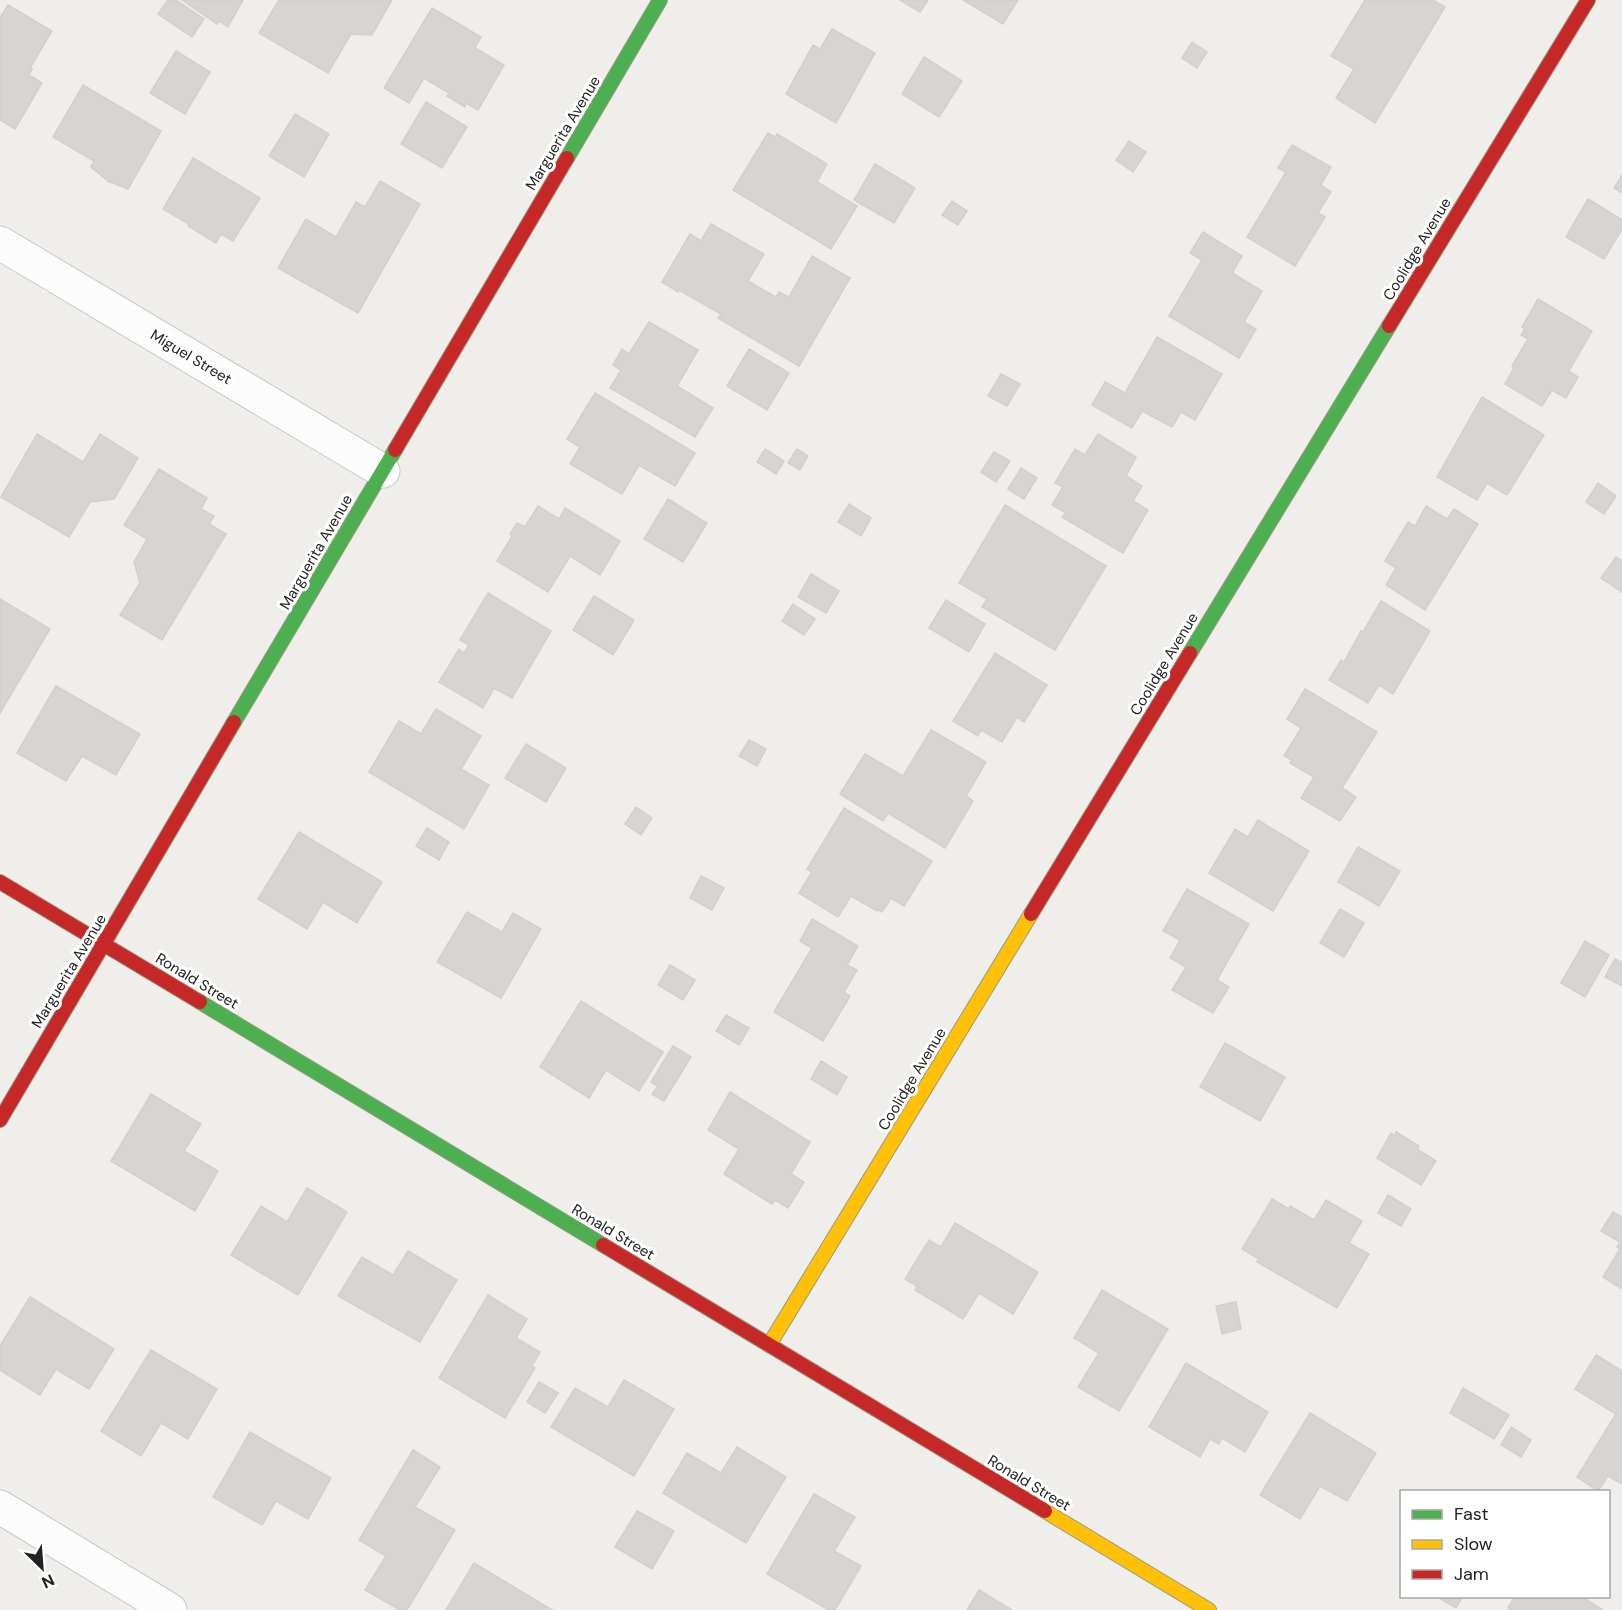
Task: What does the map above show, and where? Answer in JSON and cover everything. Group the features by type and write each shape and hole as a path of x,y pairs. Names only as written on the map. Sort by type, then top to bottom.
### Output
{"street":[{"name":"Coolidge Avenue","path":"769,1345 1588,0"},
{"name":"Marguerita Avenue","path":"0,1120 657,1"},
{"name":"Miguel Street","path":"0,243 383,471"},
{"name":"Ronald Street","path":"0,882 1209,1610"},
{"path":"0,1508 170,1610"}],"building":[{"path":"168,0 176,0 204,19 192,37 158,14"},
{"path":"182,0 243,0 228,27 219,21 217,24"},
{"path":"279,0 392,0 372,35 351,34 328,73 259,33"},
{"path":"900,0 928,0 920,12"},
{"path":"963,0 1018,0 1003,24"},
{"path":"1365,0 1433,0 1445,7 1375,123 1336,98 1354,69 1331,56"},
{"path":"8,5 52,31 30,68 32,69 29,75 42,83 15,129 0,120 0,18"},
{"path":"432,8 481,37 475,48 504,65 478,110 466,103 465,107 447,96 449,93 424,78 409,103 384,88"},
{"path":"832,29 875,53 836,123 786,94 813,45 820,49"},
{"path":"1192,42 1207,52 1197,68 1182,58"},
{"path":"176,51 210,72 185,114 150,93"},
{"path":"924,57 962,81 939,117 902,94"},
{"path":"83,85 161,131 128,189 108,181 91,167 94,161 53,137"},
{"path":"426,102 467,127 442,168 401,144"},
{"path":"295,114 329,134 304,177 269,156"},
{"path":"768,133 775,137 777,134 827,164 817,182 857,206 831,249 733,190"},
{"path":"1129,141 1146,152 1133,172 1116,160"},
{"path":"1292,145 1331,167 1321,185 1331,192 1318,213 1325,217 1295,266 1247,237 1286,172 1278,168"},
{"path":"193,158 260,198 233,241 221,234 216,243 163,209"},
{"path":"875,164 915,188 894,223 854,200"},
{"path":"1622,175 1622,193 1614,188"},
{"path":"380,181 420,204 358,313 278,268 306,219 336,237 356,202 365,207"},
{"path":"1588,199 1622,220 1622,229 1604,259 1566,237"},
{"path":"952,201 967,211 958,225 942,215"},
{"path":"711,224 764,254 748,281 776,297 779,292 789,297 812,256 850,278 799,366 718,318 721,314 662,282 690,234 701,241"},
{"path":"1203,232 1242,256 1232,273 1262,291 1244,322 1256,329 1239,358 1169,316 1202,260 1190,253"},
{"path":"1538,299 1592,331 1569,371 1578,377 1566,398 1552,390 1542,406 1505,384 1514,368 1512,366 1528,339 1521,335 1525,329 1522,327"},
{"path":"649,322 698,350 677,386 713,408 695,437 610,388 621,370 613,365 622,349 629,354"},
{"path":"1157,337 1222,374 1195,420 1181,412 1172,427 1142,411 1132,428 1092,405 1105,382 1125,393"},
{"path":"749,349 789,373 767,410 727,386"},
{"path":"1001,374 1020,384 1007,406 988,396"},
{"path":"595,393 695,453 675,486 639,465 622,494 570,464 580,447 567,439"},
{"path":"1482,397 1544,435 1507,495 1487,483 1477,500 1437,477"},
{"path":"37,434 83,462 100,434 138,458 114,499 90,502 69,537 1,497"},
{"path":"1098,434 1136,457 1126,476 1142,486 1133,501 1148,510 1123,553 1062,517 1066,513 1052,505 1063,487 1055,483 1075,449 1085,455"},
{"path":"765,449 784,461 776,474 757,462"},
{"path":"797,449 808,456 800,470 788,463"},
{"path":"994,452 1010,461 996,482 981,472"},
{"path":"1021,468 1037,478 1024,499 1008,489"},
{"path":"159,469 207,498 201,509 214,516 209,524 226,534 162,640 120,615 140,583 134,562 147,539 124,525"},
{"path":"1598,483 1616,496 1604,514 1586,502"},
{"path":"668,499 707,523 683,562 644,539"},
{"path":"849,504 871,518 861,536 838,522"},
{"path":"1005,505 1106,566 1055,650 982,607 987,599 959,583"},
{"path":"538,506 559,519 565,508 620,541 600,575 570,556 548,592 497,561 517,523 525,527"},
{"path":"1426,506 1447,519 1454,509 1478,524 1425,610 1386,585 1396,568 1385,561 1408,522 1415,526"},
{"path":"1616,557 1622,561 1622,592 1601,578"},
{"path":"811,574 839,591 826,613 798,597"},
{"path":"488,593 551,631 512,698 494,688 483,708 439,682 459,649 464,653 469,645 460,640"},
{"path":"594,596 634,620 613,655 573,630"},
{"path":"0,599 50,629 0,713"},
{"path":"946,600 985,624 969,652 929,628"},
{"path":"1381,601 1430,631 1393,694 1379,685 1368,703 1329,680 1341,660 1344,662"},
{"path":"793,604 815,619 804,635 782,621"},
{"path":"995,653 1047,685 1024,722 1017,717 1002,742 981,730 978,736 953,721"},
{"path":"56,686 140,734 116,775 82,756 66,781 17,753"},
{"path":"1305,689 1377,732 1342,788 1356,797 1340,821 1301,798 1314,777 1290,763 1292,760 1284,756 1301,728 1287,719"},
{"path":"436,709 481,736 461,769 489,785 464,829 369,772 399,721 421,734"},
{"path":"931,730 986,762 966,796 973,801 945,848 888,813 883,821 840,794 865,754 903,776"},
{"path":"749,740 766,749 757,766 739,756"},
{"path":"526,744 566,768 546,802 505,778"},
{"path":"636,807 652,818 641,835 625,824"},
{"path":"844,808 932,861 904,906 891,898 882,912 851,896 838,917 799,893 812,872 807,869"},
{"path":"1258,820 1309,851 1273,911 1209,873 1235,829 1248,837"},
{"path":"427,828 449,842 439,860 416,846"},
{"path":"299,832 382,882 357,923 323,902 307,929 258,899"},
{"path":"1358,847 1400,871 1379,906 1338,882"},
{"path":"701,876 724,888 712,910 690,898"},
{"path":"1187,889 1249,924 1217,980 1229,987 1213,1013 1172,990 1186,967 1170,958 1180,940 1163,931"},
{"path":"1340,909 1364,923 1344,957 1320,943"},
{"path":"467,912 502,932 513,913 541,929 501,998 437,962"},
{"path":"812,919 858,946 847,965 857,970 844,992 850,996 823,1041 774,1012 812,948 800,941"},
{"path":"1585,941 1609,955 1585,997 1561,983"},
{"path":"1615,959 1622,963 1622,986 1605,977"},
{"path":"670,965 695,980 683,1000 658,985"},
{"path":"581,1001 663,1052 639,1091 606,1070 589,1098 540,1067"},
{"path":"726,1015 749,1028 739,1045 716,1031"},
{"path":"1225,1043 1285,1077 1260,1121 1200,1087"},
{"path":"673,1046 691,1057 664,1101 652,1094 658,1086 651,1082"},
{"path":"821,1061 847,1077 837,1095 811,1079"},
{"path":"730,1092 810,1142 791,1174 804,1182 788,1208 775,1200 772,1204 724,1174 739,1149 708,1130"},
{"path":"151,1094 201,1124 184,1151 218,1171 195,1211 111,1161"},
{"path":"1396,1132 1419,1146 1417,1149 1436,1161 1421,1185 1377,1158 1391,1133 1395,1136"},
{"path":"307,1188 347,1212 298,1295 231,1255 261,1206 287,1222"},
{"path":"1388,1195 1411,1209 1401,1226 1378,1213"},
{"path":"1272,1199 1314,1220 1326,1200 1362,1221 1349,1243 1369,1254 1337,1308 1257,1262 1259,1259 1242,1249"},
{"path":"1613,1212 1622,1217 1622,1289 1603,1277 1620,1249 1617,1247 1620,1242 1601,1231"},
{"path":"955,1223 1038,1272 1013,1314 979,1293 963,1319 915,1290 917,1286 905,1279 929,1240 941,1247"},
{"path":"408,1251 457,1280 420,1342 338,1296 362,1257 393,1275"},
{"path":"1102,1290 1168,1329 1119,1411 1078,1387 1099,1353 1074,1338"},
{"path":"488,1295 527,1319 516,1338 540,1352 532,1366 535,1368 505,1418 439,1378"},
{"path":"30,1297 114,1349 89,1389 56,1369 40,1395 0,1370 0,1346"},
{"path":"1236,1302 1241,1329 1222,1334 1216,1306"},
{"path":"151,1350 217,1389 188,1439 161,1423 141,1456 101,1431"},
{"path":"1596,1355 1622,1371 1622,1484 1608,1476 1596,1490 1577,1477 1616,1414 1575,1389"},
{"path":"1186,1363 1268,1412 1245,1452 1222,1438 1219,1444 1210,1439 1200,1457 1149,1427"},
{"path":"624,1380 674,1409 634,1476 551,1427 575,1388 608,1407"},
{"path":"539,1382 558,1393 545,1413 527,1402"},
{"path":"1463,1388 1509,1415 1494,1439 1450,1413"},
{"path":"1310,1413 1376,1453 1347,1501 1320,1486 1300,1519 1260,1495"},
{"path":"1511,1427 1531,1440 1521,1457 1501,1445"},
{"path":"250,1432 331,1478 308,1519 276,1501 262,1525 213,1497"},
{"path":"737,1447 786,1477 746,1543 663,1493 687,1453 721,1473"},
{"path":"413,1450 440,1467 415,1507 455,1530 407,1610 400,1610 365,1590 386,1556 359,1540"},
{"path":"814,1494 855,1517 834,1551 861,1566 835,1610 829,1610 767,1574"},
{"path":"637,1511 674,1531 652,1569 615,1547"},
{"path":"474,1563 552,1610 446,1610"},
{"path":"979,1590 1012,1610 967,1610"},
{"path":"1439,1598 1462,1598 1456,1608"},
{"path":"1514,1598 1584,1598 1603,1610 1511,1610 1508,1608"}],"traffic: fast":[{"path":"567,158 660,0"},
{"path":"1190,653 1389,326"},
{"path":"234,722 395,450"},
{"path":"200,1002 603,1245"}],"traffic: slow":[{"path":"769,1345 1031,914"},
{"path":"1045,1511 1209,1610"}],"traffic: jam":[{"path":"1389,326 1588,0"},
{"path":"395,450 567,158"},
{"path":"1031,914 1190,653"},
{"path":"0,1120 234,722"},
{"path":"0,882 200,1002"},
{"path":"603,1245 1045,1511"}]}
